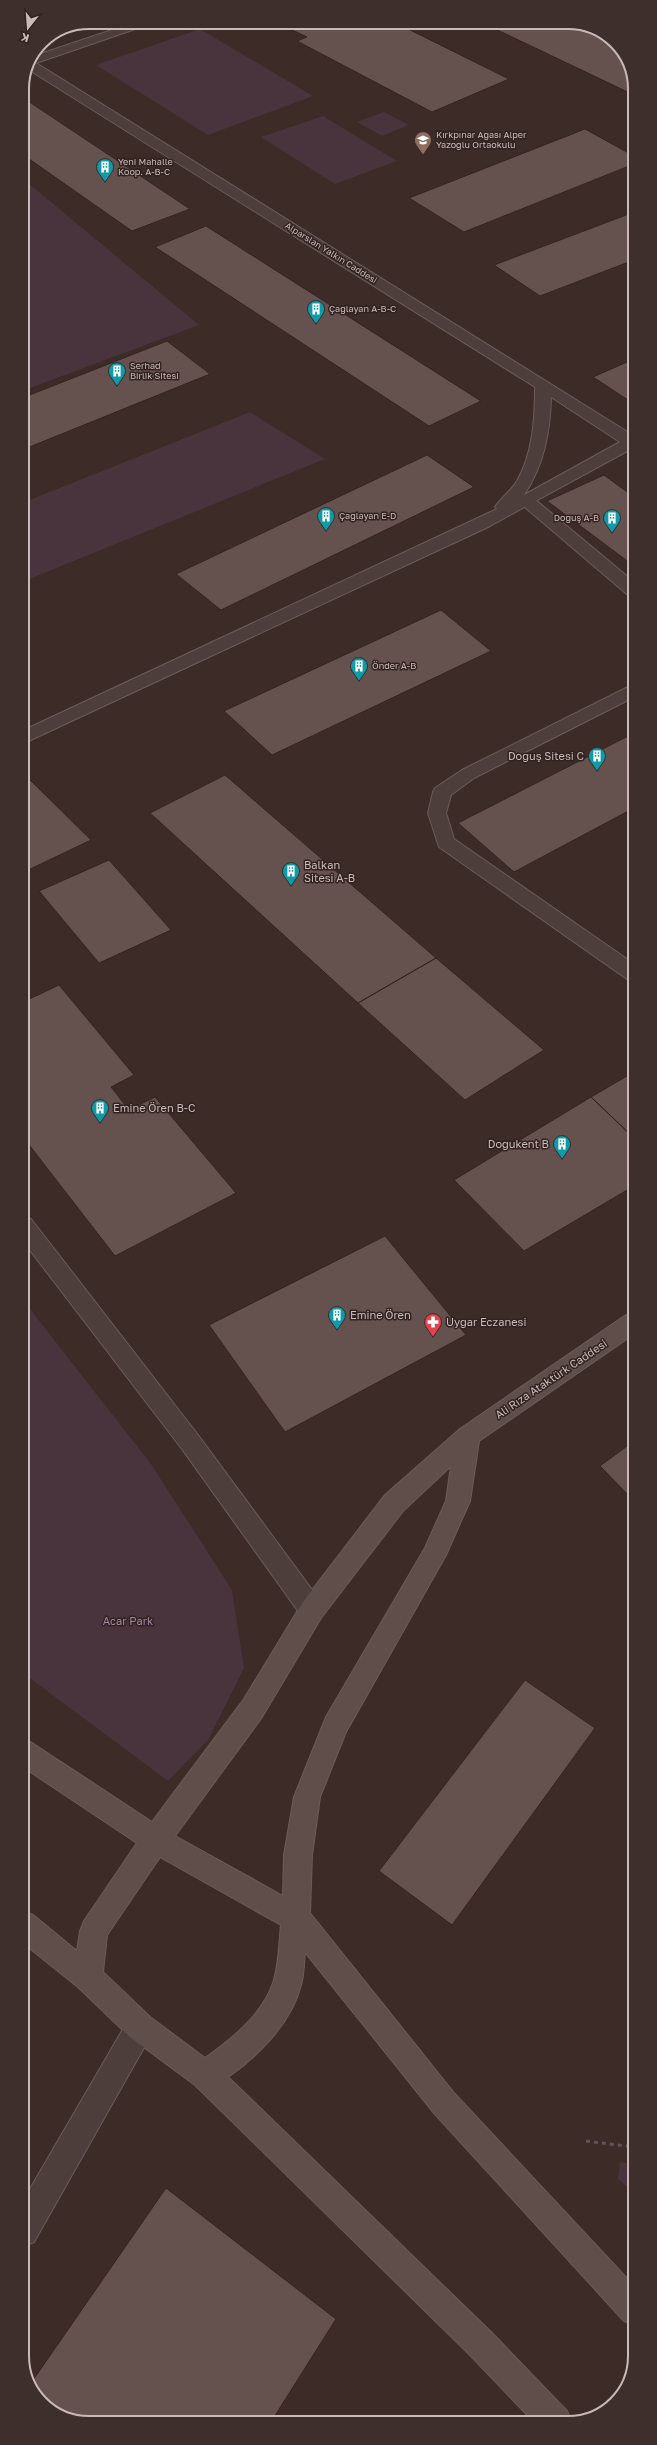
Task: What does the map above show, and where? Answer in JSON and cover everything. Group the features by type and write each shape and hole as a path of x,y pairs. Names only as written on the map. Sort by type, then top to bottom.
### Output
{"main road":[{"name":"Ali Rıza Ataktürk Caddesi","path":"88,1977 94,1931 132,1872 157,1841 253,1708 312,1610 394,1503 468,1436 628,1326"},
{"path":"205,2075 239,2052 269,2020 287,1986 296,1918 298,1855 307,1797 335,1726 434,1555 458,1500 468,1436"},
{"path":"29,1756 157,1841 296,1918 444,2103 628,2302"},
{"path":"29,1930 88,1977 140,2027 205,2075 481,2344 550,2416"}],"street":[{"path":"38,59 129,29"},
{"name":"Alparslan Yalkın Caddesi","path":"34,66 543,385 628,440"},
{"path":"480,525 507,504 523,482 532,465 542,432 543,385"},
{"path":"29,735 480,525 628,445"},
{"path":"526,500 628,586"},
{"path":"628,693 468,774 442,792 437,813 446,842 628,970"},
{"path":"29,1233 190,1442 312,1610"},
{"path":"29,2221 140,2027"}],"path":[{"path":"586,2141 628,2146"}],"green space":[{"path":"200,29 313,96 208,135 96,65"},
{"path":"384,112 409,125 382,136 357,122"},
{"path":"323,116 397,161 335,184 261,137"},
{"path":"29,184 199,325 29,388"},
{"path":"250,412 325,459 29,579 29,500"},
{"name":"Acar Park","path":"29,1308 151,1464 232,1590 244,1668 208,1740 168,1781 29,1677"},
{"path":"620,2162 628,2163 628,2188 618,2179"}],"building":[{"path":"290,29 408,29 509,79 432,112 297,41 307,37"},
{"path":"495,29 572,29 580,30 598,37 616,52 620,59 627,77 628,92"},
{"name":"Yeni Mahalle Koop. A-B-C","path":"29,102 190,209 132,231 29,159"},
{"path":"585,129 628,153 628,166 464,232 409,198"},
{"path":"628,214 628,262 540,296 494,265"},
{"name":"Çağlayan A-B-C","path":"206,226 481,401 429,426 155,247"},
{"name":"Serhad Birlik Sitesi","path":"167,341 210,374 29,447 29,395"},
{"path":"628,362 628,400 593,377"},
{"name":"Çağlayan E-D","path":"427,455 474,487 221,610 176,574"},
{"name":"Doğuş A-B","path":"604,475 628,493 628,562 547,501"},
{"name":"Önder A-B","path":"441,610 491,651 272,755 224,711"},
{"name":"Doğuş Sitesi C","path":"628,736 628,811 514,872 458,823"},
{"name":"Balkan Sitesi A-B","path":"225,775 436,958 358,1003 150,813"},
{"path":"29,779 91,840 29,870"},
{"path":"109,860 171,930 99,963 39,891"},
{"path":"436,958 544,1050 465,1100 358,1003"},
{"name":"Emine Ören B-C","path":"59,985 134,1075 111,1087 129,1110 155,1097 236,1193 115,1256 29,1145 29,999"},
{"path":"628,1075 628,1132 591,1097"},
{"name":"Doğukent B","path":"591,1097 628,1132 628,1190 524,1251 454,1180"},
{"name":"Emine Ören","path":"385,1236 466,1335 285,1432 209,1325"},
{"path":"628,1445 628,1495 600,1466"},
{"path":"525,1680 595,1728 452,1925 379,1871"},
{"path":"166,2188 336,2319 275,2416 77,2415 56,2406 49,2401 37,2386 34,2379"}],"place":[{"name":"Kırkpınar Ağası Alper Yazoğlu Ortaokulu","path":"423,155"},
{"name":"Yeni Mahalle Koop. A-B-C","path":"105,182"},
{"name":"Çağlayan A-B-C","path":"316,324"},
{"name":"Serhad Birlik Sitesi","path":"117,386"},
{"name":"Çağlayan E-D","path":"326,531"},
{"name":"Doğuş A-B","path":"612,533"},
{"name":"Önder A-B","path":"359,681"},
{"name":"Doğuş Sitesi C","path":"597,771"},
{"name":"Balkan Sitesi A-B","path":"291,886"},
{"name":"Emine Ören B-C","path":"100,1123"},
{"name":"Doğukent B","path":"562,1159"},
{"name":"Emine Ören","path":"337,1330"},
{"name":"Uygar Eczanesi","path":"433,1337"}]}
